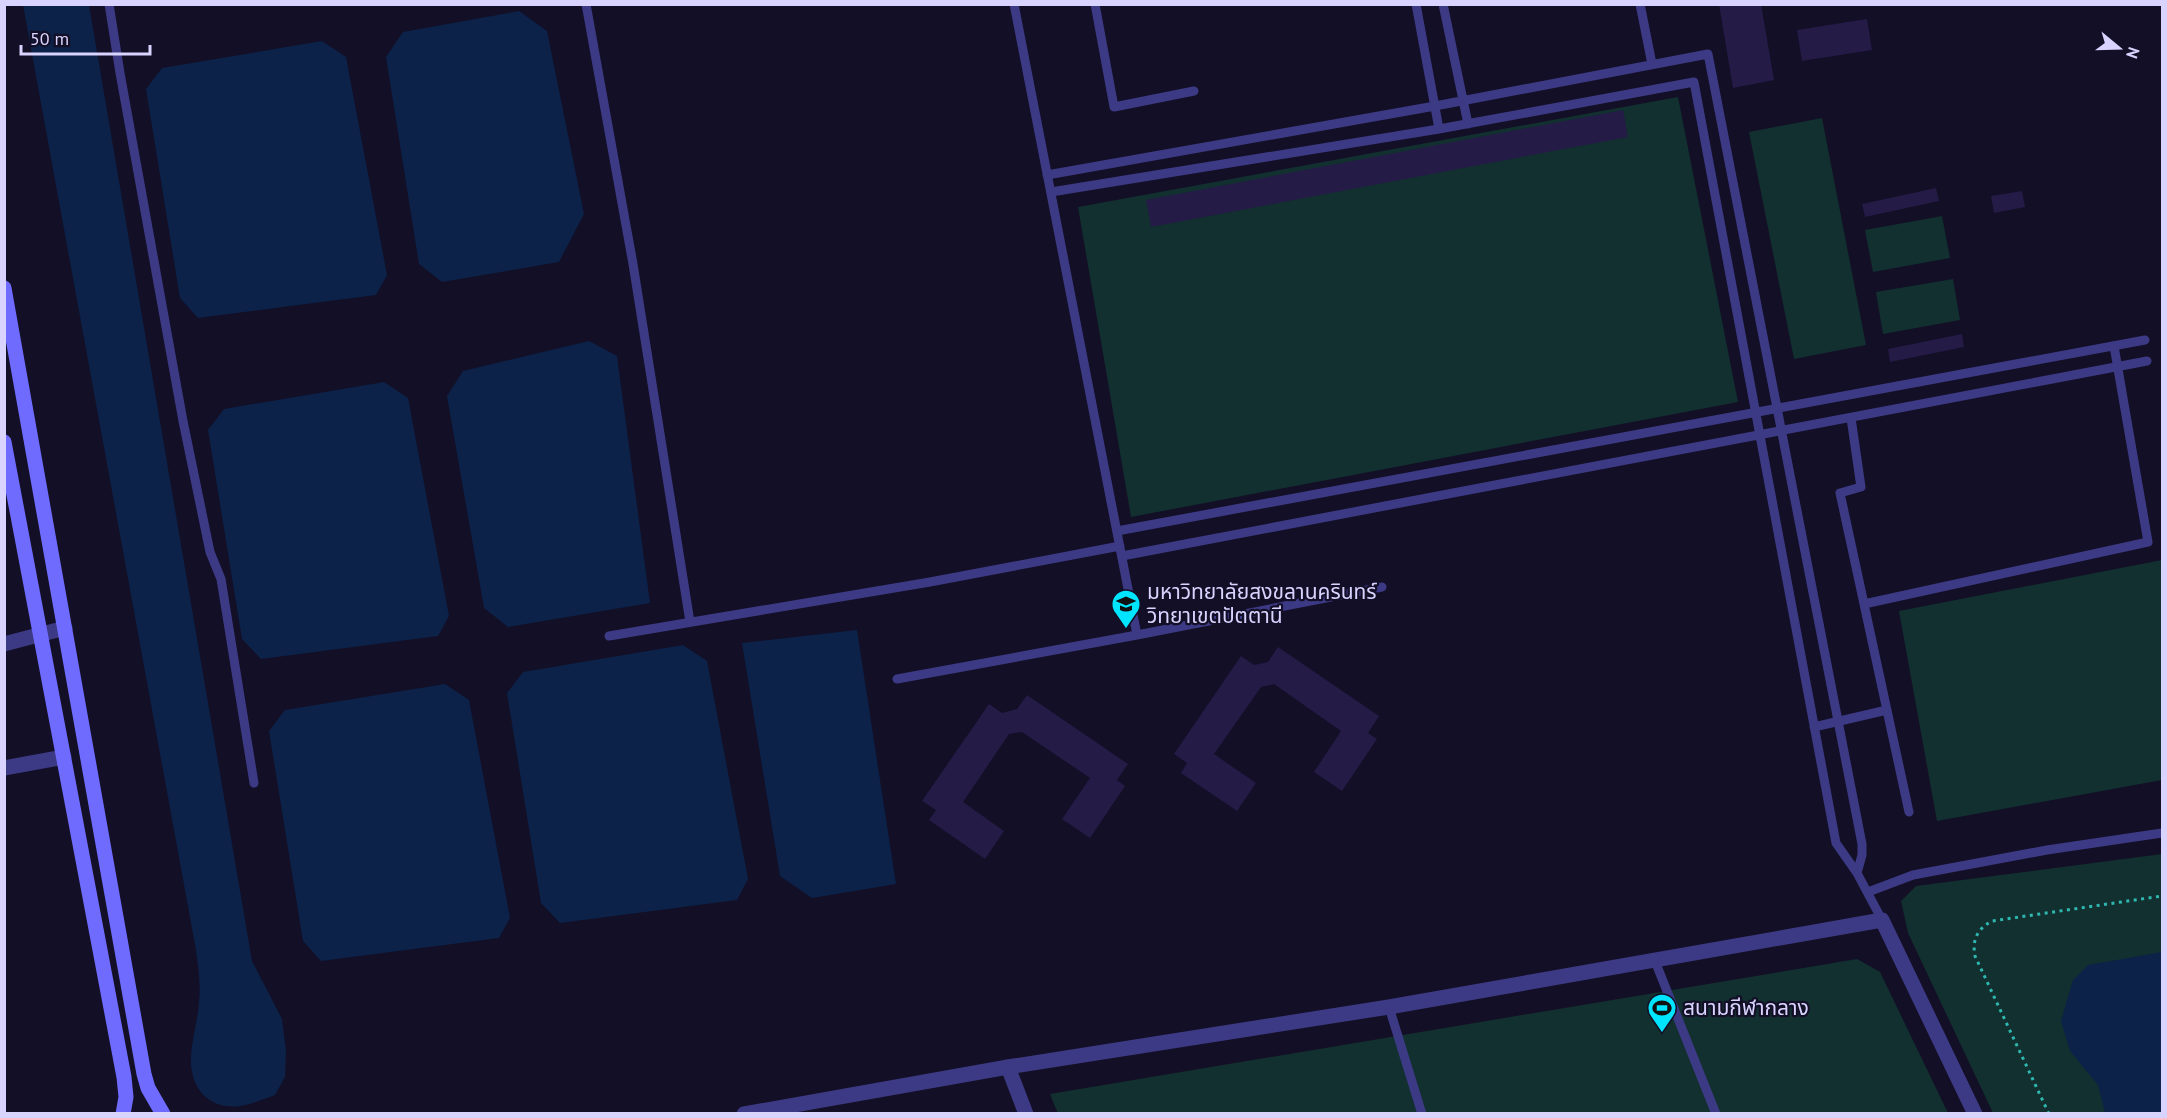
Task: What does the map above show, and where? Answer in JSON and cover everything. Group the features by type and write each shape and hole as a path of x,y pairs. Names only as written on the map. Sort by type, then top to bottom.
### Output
{"main road":[{"path":"4,288 144,1074 148,1088 163,1113"},
{"path":"4,442 10,512 40,635 124,1077 126,1097 123,1113"}],"street":[{"path":"4,644 65,628"},
{"path":"4,768 64,757"},
{"path":"744,1113 774,1111 1008,1067 1389,1007 1882,920 1975,1113"},
{"path":"1008,1067 1026,1113"}],"lane":[{"path":"110,4 120,73 186,432 210,552 221,579 255,783"},
{"path":"586,4 635,276 690,622"},
{"path":"1014,4 1137,635"},
{"path":"1095,4 1114,107 1194,91"},
{"path":"1416,4 1439,129"},
{"path":"1443,4 1468,124"},
{"path":"1640,4 1652,64"},
{"path":"1047,176 1708,54 1862,844 1862,855 1857,873"},
{"path":"1051,192 1439,129 1694,82 1836,843 1857,873 1882,920"},
{"path":"1729,270 1749,265"},
{"path":"1117,531 2145,340"},
{"path":"1864,604 2148,542 2114,346"},
{"path":"1122,556 2147,361"},
{"path":"1851,418 1862,487 1840,493 1909,812"},
{"path":"609,636 930,582 1120,546"},
{"path":"897,680 1382,587"},
{"path":"1814,727 1887,710"},
{"path":"1868,892 1913,875 2047,850 2163,833"},
{"path":"1655,961 1716,1113"},
{"path":"1389,1007 1422,1113"}],"path":[{"path":"2049,1113 1975,956 1974,939 1978,931 1992,921 2163,896"}],"green space":[{"path":"1678,97 1738,402 1131,517 1078,207"},
{"path":"1822,118 1866,345 1794,359 1749,132"},
{"path":"1942,216 1950,258 1873,272 1865,230"},
{"path":"1953,279 1960,320 1883,334 1876,292"},
{"path":"2162,560 2162,780 1937,821 1899,611"},
{"path":"2162,854 2162,1113 1993,1113 1908,933 1901,901 1916,886"},
{"name":"สนามกีฬากลาง","path":"1857,959 1880,972 1948,1113 1058,1114 1050,1094"}],"water":[{"path":"23,5 89,5 252,961 282,1019 286,1051 285,1077 275,1095 240,1106 221,1105 206,1097 196,1083 191,1065 200,995 196,950"},
{"path":"519,11 547,31 584,214 559,262 442,282 419,264 386,57 403,32"},
{"path":"322,41 346,57 387,275 376,295 198,318 180,298 146,89 162,68"},
{"path":"589,341 617,356 650,603 508,627 484,608 447,396 463,371"},
{"path":"384,382 408,398 449,616 438,636 261,659 242,639 208,430 224,409"},
{"path":"857,630 896,884 812,898 780,876 742,643"},
{"path":"683,645 707,661 748,879 737,900 560,923 541,903 507,693 523,672"},
{"path":"445,684 469,700 510,918 499,938 321,961 303,941 269,731 285,710"},
{"path":"2162,952 2162,1113 2105,1113 2098,1085 2070,1051 2061,1021 2073,980 2088,965"}],"building":[{"path":"1719,4 1761,4 1774,80 1733,88"},
{"path":"1867,19 1872,50 1802,61 1797,30"},
{"path":"1623,110 1628,137 1151,227 1146,200"},
{"path":"1936,188 1939,201 1865,217 1862,204"},
{"path":"2022,191 2025,207 1994,213 1991,196"},
{"path":"1962,334 1964,347 1890,362 1888,349"},
{"path":"1278,647 1379,716 1368,733 1377,739 1342,791 1314,772 1341,731 1274,684 1261,687 1214,754 1256,783 1237,811 1181,773 1187,763 1174,754 1241,656 1254,665 1268,662"},
{"path":"1027,695 1128,764 1117,780 1125,786 1090,838 1062,819 1090,778 1022,732 1009,734 963,802 1004,831 985,859 929,820 936,810 922,801 989,704 1002,713 1017,709"}],"place":[{"name":"มหาวิทยาลัยสงขลานครินทร์ วิทยาเขตปัตตานี","path":"1126,630"},
{"name":"สนามกีฬากลาง","path":"1662,1034"}]}
